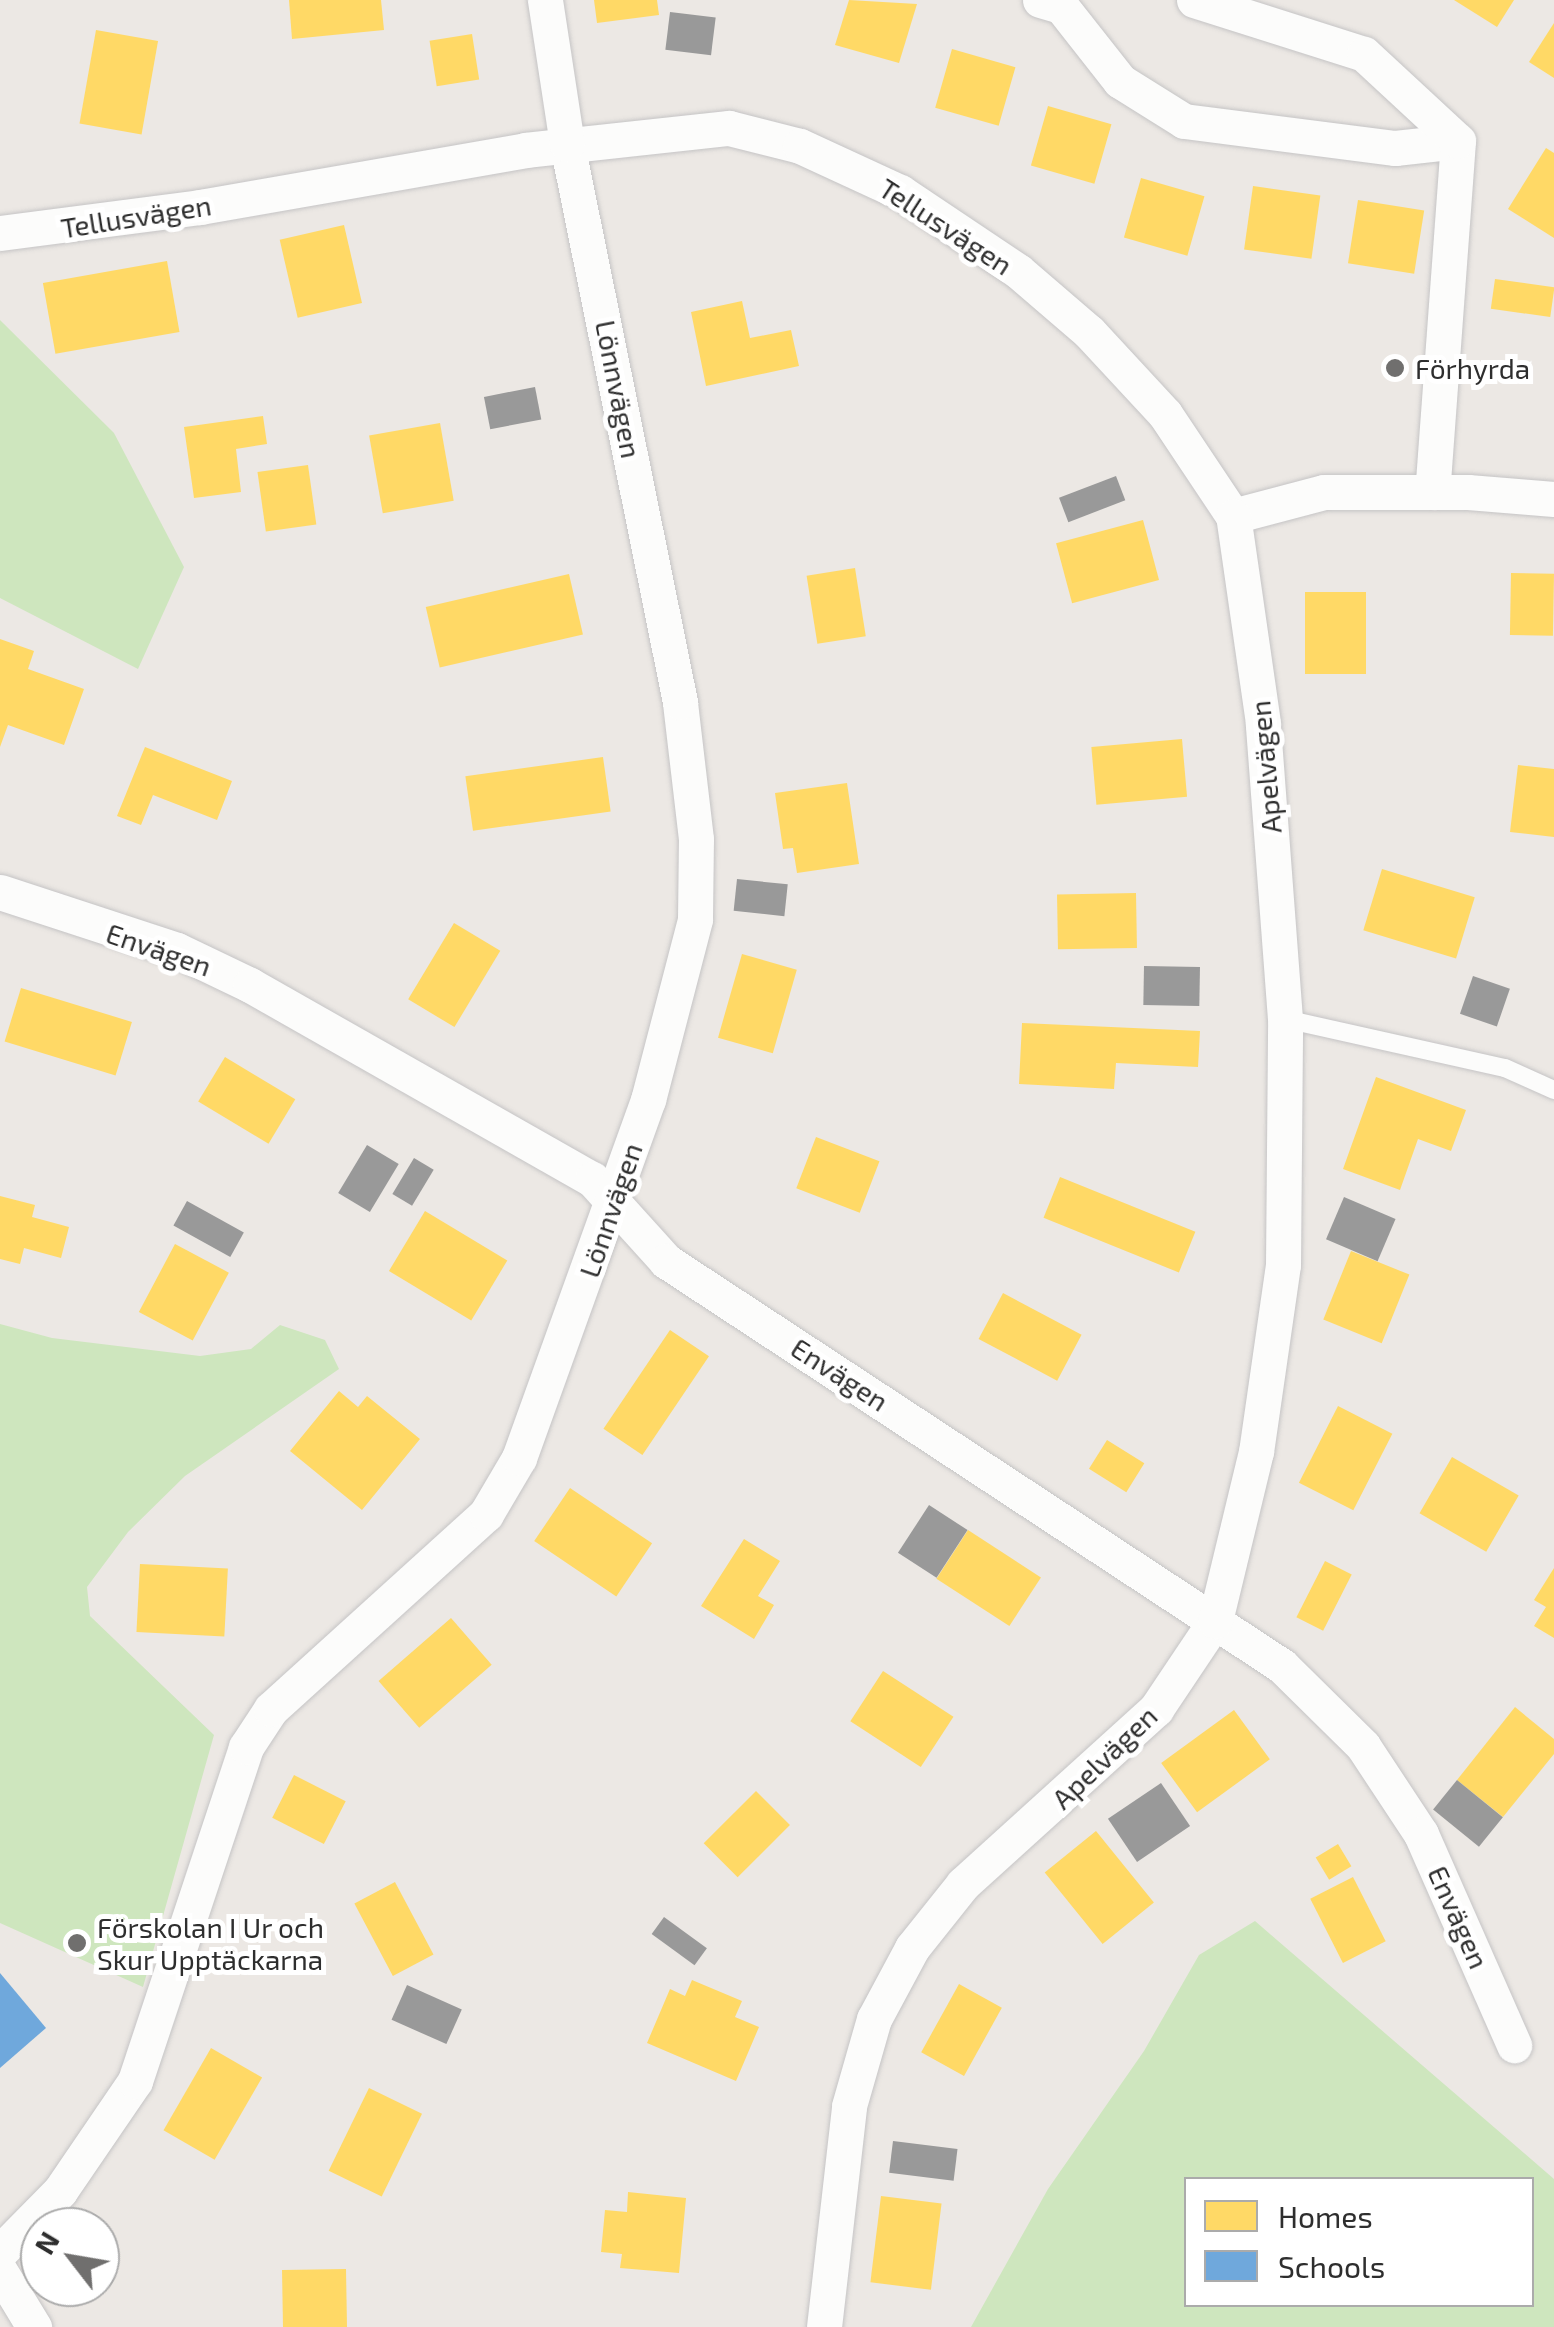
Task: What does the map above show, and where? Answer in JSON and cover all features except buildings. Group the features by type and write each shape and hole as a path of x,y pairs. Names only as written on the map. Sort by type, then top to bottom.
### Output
{"street":[{"name":"Lönnvägen","path":"0,2252 60,2191 135,2082 246,1747 271,1709 486,1514 519,1458 648,1100 695,919 696,840 680,702 566,144 545,0"},
{"path":"1194,0 1364,54 1458,141"},
{"path":"1065,2 1120,81 1184,121 1394,148 1458,141"},
{"name":"Tellusvägen","path":"0,233 200,207 566,144 729,128 800,146 900,192 1018,272 1089,332 1165,414 1233,516"},
{"path":"1432,492 1458,141"},
{"path":"1233,516 1324,492 1432,492 1554,499"},
{"name":"Apelvägen","path":"824,2327 849,2106 874,2019 912,1948 963,1884 1156,1709 1215,1621 1256,1452 1283,1265 1286,1020 1263,722 1233,516"},
{"name":"Envägen","path":"0,892 177,950 250,985 592,1179 666,1261 1282,1666 1363,1746 1421,1834 1514,2044"},
{"path":"0,2270 34,2327"}],"lane":[{"path":"1286,1020 1504,1068 1554,1090"}],"green space":[{"path":"0,320 114,433 184,567 138,669 0,598"},
{"path":"0,1324 52,1338 200,1356 251,1349 280,1325 325,1340 339,1369 185,1476 128,1532 87,1587 90,1616 214,1735 143,1987 0,1923"},
{"path":"1255,1921 1554,2179 1554,2327 971,2327 1048,2189 1144,2051 1199,1955"}],"place":[{"name":"Förhyrda","path":"1395,368"},
{"name":"Förskolan I Ur och Skur Upptäckarna","path":"77,1943"}]}
